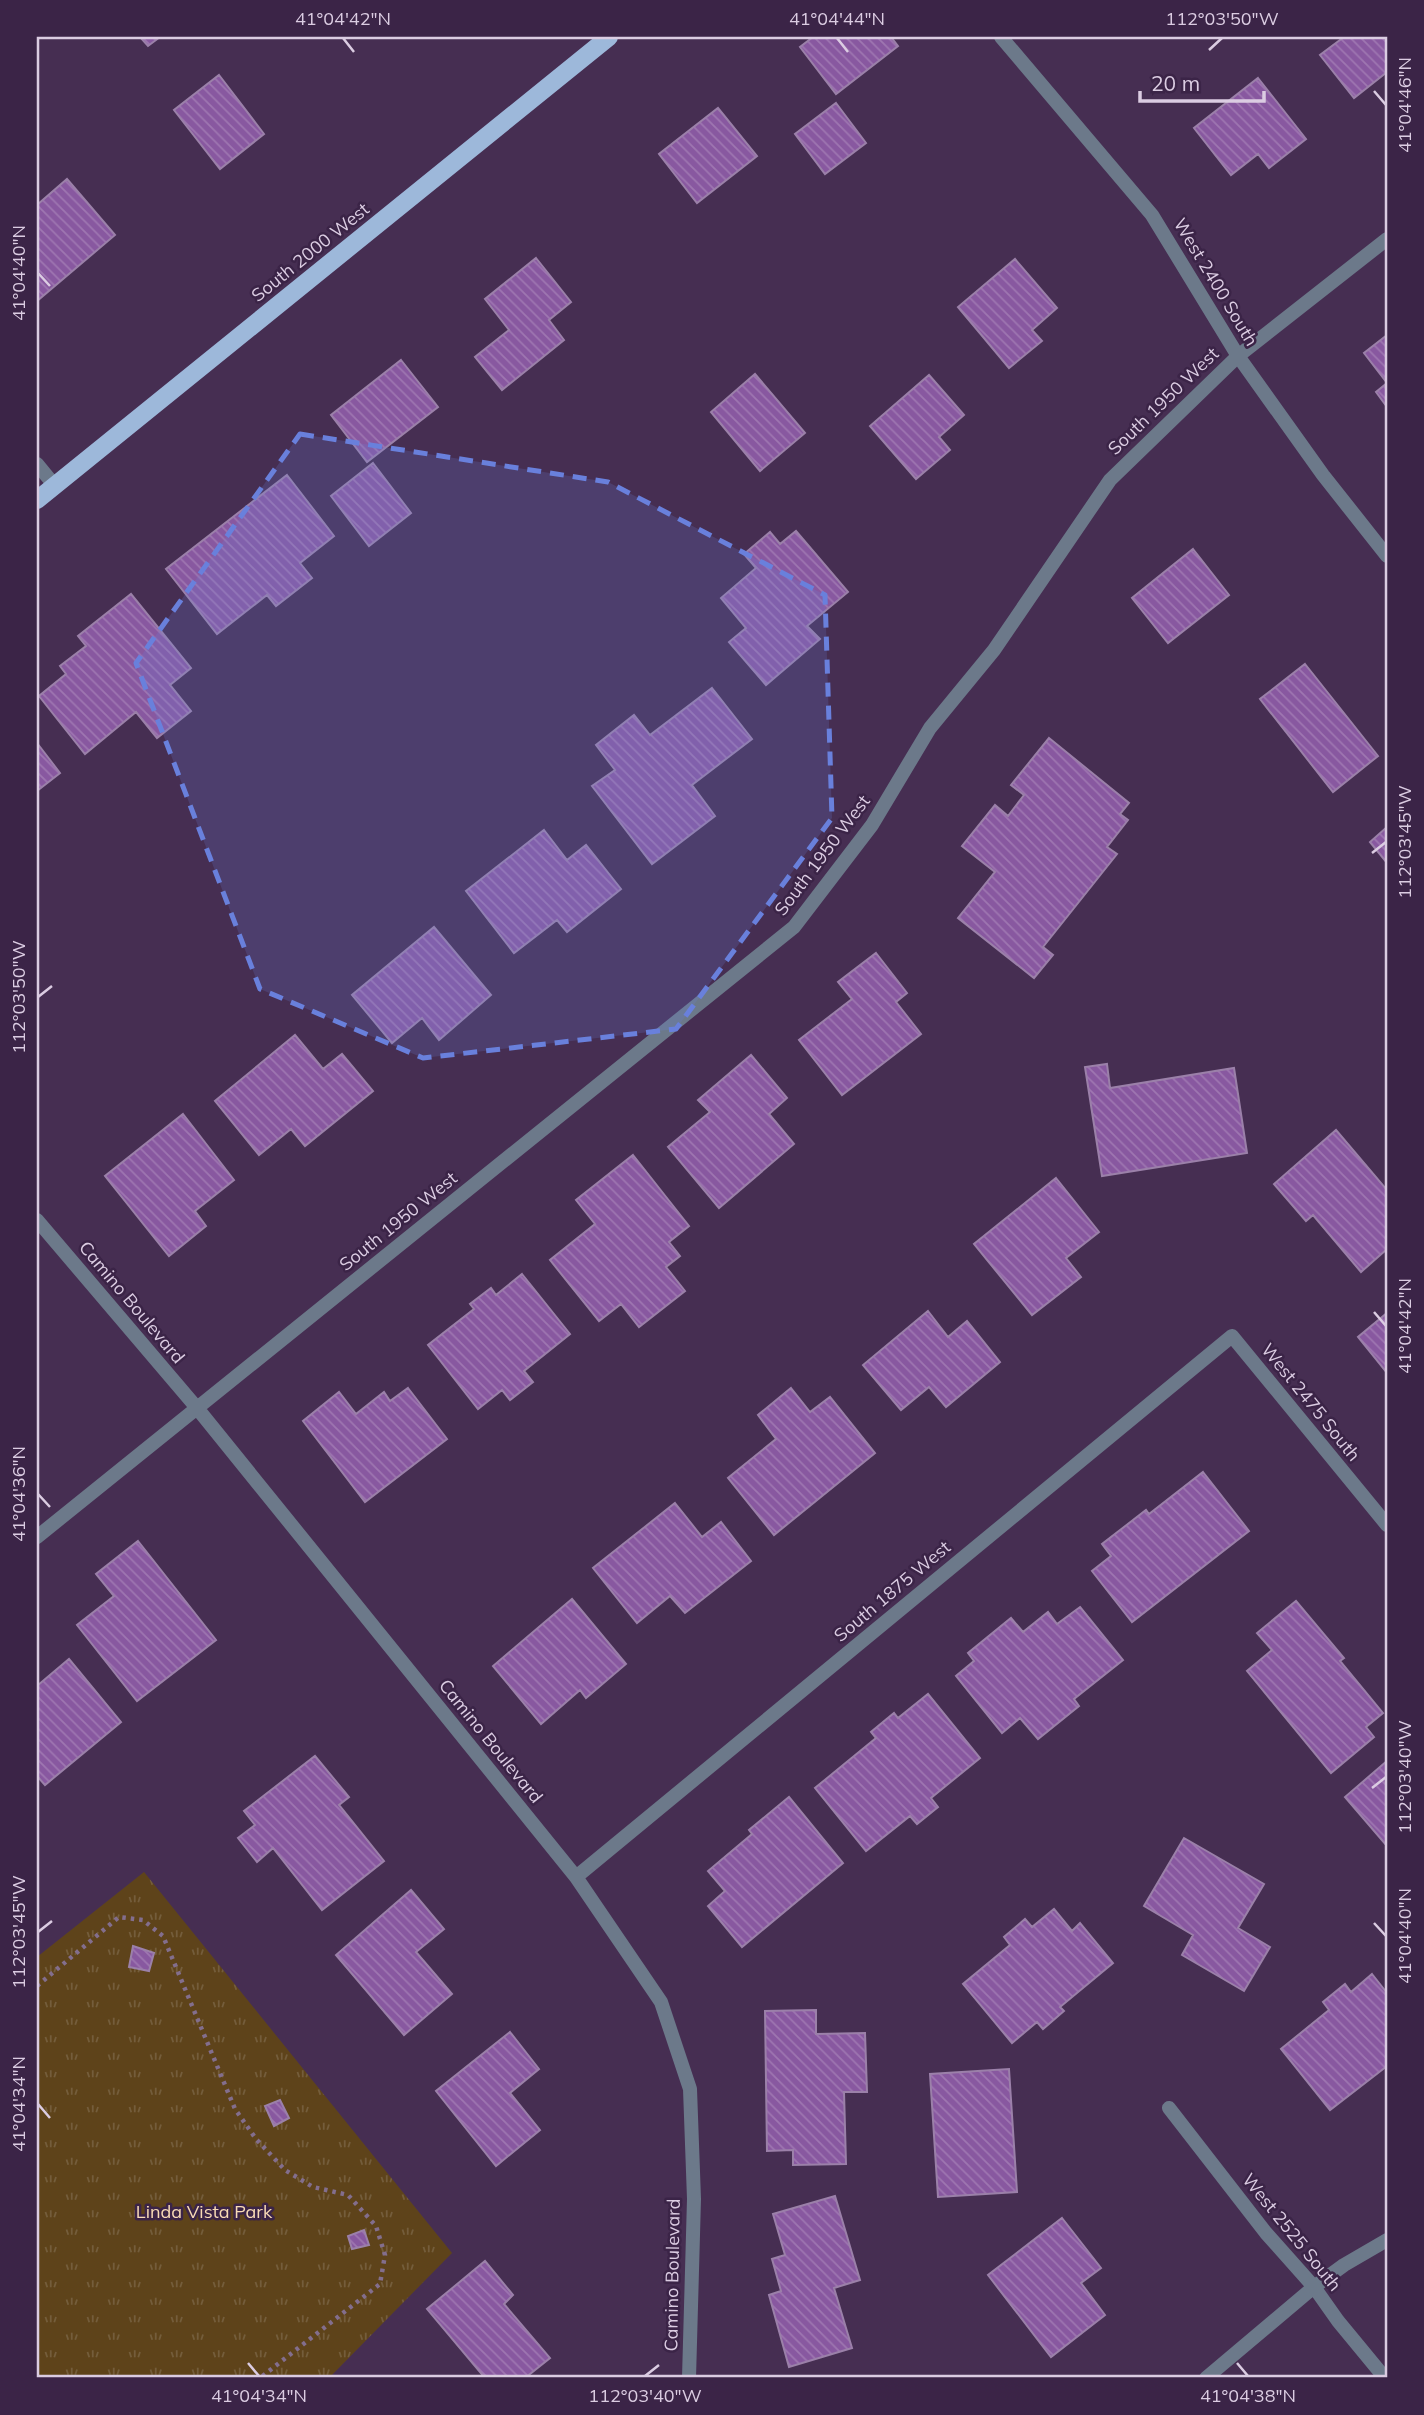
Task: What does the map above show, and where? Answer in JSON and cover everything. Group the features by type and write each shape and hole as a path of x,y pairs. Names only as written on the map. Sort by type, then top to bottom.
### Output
{"main road":[{"name":"South 2000 West","path":"37,500 609,37"}],"street":[{"name":"West 2400 South","path":"1001,37 1152,215 1238,356 1323,475 1387,556"},
{"name":"South 1950 West","path":"37,1537 794,927 872,825 930,728 994,650 1110,480 1238,356 1387,239"},
{"path":"37,464 55,486"},
{"name":"Camino Boulevard","path":"37,1220 197,1408 576,1877 661,2002 690,2089 694,2199 689,2378"},
{"name":"West 2475 South","path":"1232,1336 1387,1525"},
{"name":"South 1875 West","path":"576,1877 1232,1336"},
{"name":"West 2525 South","path":"1169,2108 1385,2378"},
{"path":"1206,2378 1314,2287 1344,2265 1387,2240"}],"path":[{"path":"37,1986 119,1917 143,1920 163,1937 235,2109 256,2139 285,2170 313,2187 348,2195 376,2226 385,2255 380,2284 260,2378"}],"highlighted area":[{"path":"300,434 608,482 825,595 832,818 676,1029 423,1058 260,989 136,663"}],"green space":[{"name":"Linda Vista Park","path":"144,1872 452,2253 329,2378 37,2378 37,1957"}],"building":[{"path":"140,37 160,37 148,46"},
{"path":"813,37 891,37 898,46 836,94 800,47"},
{"path":"1344,37 1387,37 1387,72 1354,98 1320,55"},
{"path":"219,75 264,134 220,169 174,110"},
{"path":"1258,78 1306,139 1269,168 1258,154 1231,175 1194,128"},
{"path":"836,103 866,143 825,174 795,134"},
{"path":"718,108 757,156 697,203 659,154"},
{"path":"67,179 115,235 37,301 37,205"},
{"path":"536,258 571,302 549,320 564,340 502,390 475,357 509,330 485,299"},
{"path":"1015,259 1057,308 1032,330 1042,341 1009,368 958,307"},
{"path":"1387,335 1387,383 1364,353"},
{"path":"401,360 438,407 367,462 331,415"},
{"path":"755,374 805,433 760,471 711,412"},
{"path":"929,375 964,415 939,437 950,450 916,479 870,426"},
{"path":"1387,383 1387,407 1376,392"},
{"path":"373,463 411,513 369,546 331,496"},
{"path":"287,475 334,536 300,563 312,578 276,606 267,595 217,634 166,569"},
{"path":"796,531 848,592 807,626 820,639 766,685 729,642 746,628 721,598 756,568 744,554 770,532 780,544"},
{"path":"1193,549 1229,595 1168,643 1132,598"},
{"path":"131,594 191,668 170,685 191,711 157,738 136,712 85,754 39,696 66,674 60,666 86,646 78,636"},
{"path":"1305,664 1378,756 1333,792 1260,699"},
{"path":"712,688 752,739 692,785 715,816 652,864 592,786 615,770 596,745 634,715 650,735"},
{"path":"1049,738 1129,803 1120,814 1128,820 1107,847 1117,854 1043,947 1053,955 1034,978 958,918 995,872 962,846 995,805 1008,816 1024,795 1011,785"},
{"path":"37,743 60,773 37,791"},
{"path":"1387,827 1387,863 1370,842"},
{"path":"544,830 567,860 586,845 621,889 567,932 557,920 514,953 466,891"},
{"path":"434,927 491,995 439,1040 422,1018 392,1043 352,995"},
{"path":"876,953 907,993 896,1002 921,1034 842,1095 799,1040 852,999 838,982"},
{"path":"295,1035 323,1069 342,1054 373,1091 305,1146 291,1129 259,1155 215,1101"},
{"path":"751,1055 787,1098 769,1114 794,1144 719,1208 668,1147 710,1112 698,1100"},
{"path":"1107,1064 1110,1088 1234,1068 1247,1153 1102,1176 1085,1067"},
{"path":"183,1114 234,1180 195,1211 206,1226 169,1256 105,1176"},
{"path":"1336,1130 1387,1190 1387,1249 1361,1272 1313,1215 1306,1221 1274,1184"},
{"path":"633,1155 689,1226 669,1242 680,1256 666,1267 685,1291 639,1327 621,1304 599,1321 550,1260 595,1224 576,1200"},
{"path":"1056,1178 1099,1232 1066,1258 1081,1277 1032,1315 974,1244"},
{"path":"522,1274 570,1334 524,1371 533,1382 510,1400 502,1390 478,1409 428,1345 474,1309 470,1304 491,1288 496,1295"},
{"path":"928,1311 948,1337 967,1321 1000,1362 946,1407 929,1387 901,1410 863,1365"},
{"path":"1387,1313 1387,1373 1358,1337"},
{"path":"408,1388 447,1439 365,1502 303,1421 339,1392 356,1414 384,1392 390,1401"},
{"path":"791,1388 810,1412 830,1397 875,1453 774,1535 728,1478 776,1439 758,1415"},
{"path":"1203,1472 1249,1531 1132,1622 1092,1571 1111,1556 1102,1544 1146,1510 1149,1514"},
{"path":"675,1503 702,1537 721,1522 751,1561 685,1613 670,1596 637,1623 593,1568"},
{"path":"138,1541 216,1640 137,1701 77,1625 114,1596 96,1574"},
{"path":"572,1599 626,1664 586,1698 580,1690 541,1724 493,1666"},
{"path":"1296,1601 1344,1658 1340,1661 1383,1713 1366,1727 1374,1737 1331,1773 1247,1671 1272,1650 1257,1633"},
{"path":"1080,1607 1123,1660 1074,1699 1079,1706 1038,1739 1020,1718 1002,1733 956,1676 974,1661 968,1653 1011,1618 1023,1632 1048,1612 1057,1624"},
{"path":"69,1659 121,1722 45,1785 37,1776 37,1686"},
{"path":"928,1694 980,1758 931,1798 938,1807 917,1824 910,1816 866,1851 815,1788 876,1738 871,1732 894,1713 898,1718"},
{"path":"315,1756 349,1797 339,1805 384,1861 322,1910 273,1848 257,1862 238,1838 255,1825 244,1811"},
{"path":"1387,1761 1387,1846 1345,1797"},
{"path":"789,1797 843,1863 742,1947 708,1906 725,1891 708,1871 752,1834 749,1830"},
{"path":"1184,1838 1264,1884 1238,1928 1270,1947 1244,1991 1182,1955 1193,1935 1144,1906"},
{"path":"411,1890 444,1929 416,1952 452,1994 404,2035 336,1955"},
{"path":"1054,1909 1072,1931 1080,1923 1113,1963 1060,2007 1064,2011 1043,2029 1037,2022 1012,2043 963,1984 1010,1945 1004,1937 1025,1919 1032,1927"},
{"path":"133,1946 154,1953 149,1971 129,1967"},
{"path":"1372,1974 1387,1993 1387,2066 1330,2110 1281,2049 1329,2010 1323,2002 1345,1984 1351,1992"},
{"path":"816,2010 816,2034 865,2033 867,2092 844,2092 846,2164 793,2165 793,2150 767,2151 765,2011"},
{"path":"510,2032 539,2069 510,2093 540,2130 496,2166 436,2091"},
{"path":"1009,2069 1017,2192 938,2197 930,2074"},
{"path":"280,2100 289,2118 274,2126 265,2106"},
{"path":"835,2196 860,2280 834,2288 852,2348 789,2367 769,2295 781,2291 772,2259 785,2255 773,2214"},
{"path":"1062,2218 1101,2268 1081,2283 1105,2315 1051,2357 988,2275"},
{"path":"364,2230 369,2245 352,2249 348,2236"},
{"path":"485,2261 513,2295 504,2304 550,2358 525,2378 485,2378 427,2309"}]}
